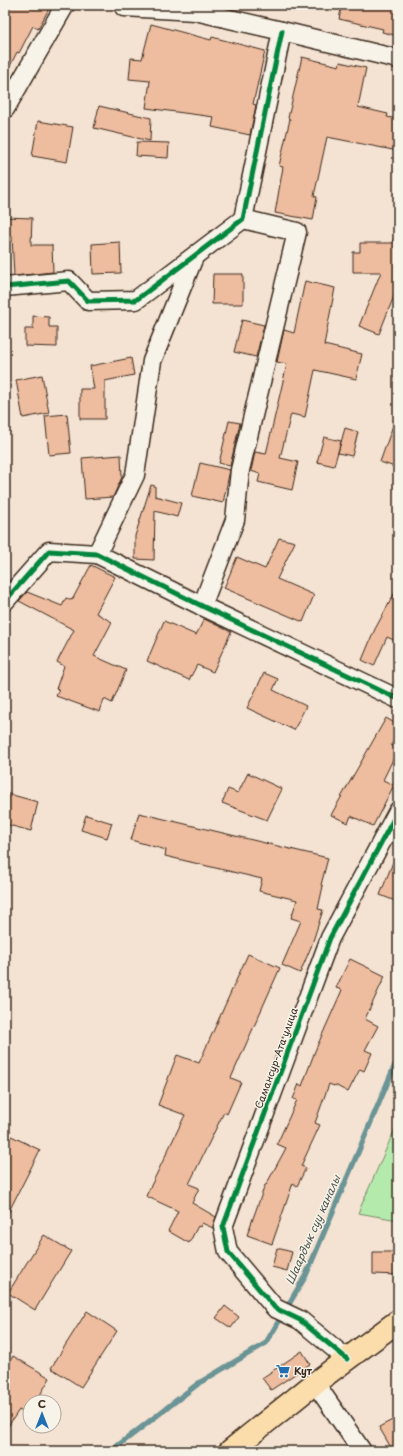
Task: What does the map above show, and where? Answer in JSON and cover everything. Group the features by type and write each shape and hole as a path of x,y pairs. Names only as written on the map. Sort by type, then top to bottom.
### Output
{"main road":[{"path":"230,1451 315,1383 398,1321"}],"street":[{"path":"5,109 65,5"},
{"path":"124,5 124,7 196,8 398,59"},
{"path":"5,287 69,281 88,301 136,300 243,219 282,30"},
{"path":"202,606 235,520 240,470 297,232 243,219"},
{"path":"98,554 135,475 152,361 194,257"},
{"path":"5,601 49,551 98,554 202,606 398,699"},
{"name":"Самансур-Ата улица","path":"347,1359 300,1320 275,1308 228,1252 222,1227 330,938 398,811"},
{"path":"315,1383 362,1451"}],"green space":[{"path":"398,1122 398,1220 358,1213"}],"building":[{"path":"5,5 51,5 38,29 33,26 19,53 17,52 5,76"},
{"path":"342,5 398,5 398,36 382,32 383,29 339,19"},
{"path":"151,24 211,40 212,37 265,51 253,104 256,105 250,135 212,127 214,117 146,108 150,81 129,79 131,58 142,59"},
{"path":"302,57 339,66 340,62 366,68 358,107 388,114 387,117 398,119 398,151 327,137 314,196 317,197 313,220 275,213 283,167 279,166"},
{"path":"99,106 151,118 150,141 94,128"},
{"path":"38,121 73,127 67,162 32,156"},
{"path":"137,142 169,143 168,158 136,156"},
{"path":"5,217 32,218 31,245 52,245 53,272 14,276 12,236 5,236"},
{"path":"397,231 398,286 379,334 359,326 381,272 353,272 353,252 360,252 360,243 392,243"},
{"path":"120,242 121,273 93,274 92,244"},
{"path":"213,274 243,274 243,304 212,304"},
{"path":"305,281 335,288 324,345 362,354 356,379 315,370 305,417 291,414 280,458 298,462 292,490 258,482 260,474 251,471 255,452 266,454 287,364 277,362 284,330 294,333"},
{"path":"33,316 49,317 49,327 57,327 57,347 25,346 25,329 33,329"},
{"path":"242,320 264,325 256,357 234,352"},
{"path":"131,358 134,375 105,381 105,419 80,419 80,389 94,389 90,366"},
{"path":"42,375 49,413 23,418 16,380"},
{"path":"67,414 71,453 49,455 45,416"},
{"path":"396,417 398,417 398,468 380,462"},
{"path":"229,421 240,423 230,466 219,463"},
{"path":"345,428 358,432 352,456 338,453"},
{"path":"324,437 341,441 334,466 317,462"},
{"path":"121,455 122,477 113,497 85,499 82,458"},
{"path":"200,463 230,470 223,503 192,496"},
{"path":"151,485 155,486 155,496 181,503 177,517 155,511 154,560 135,559 135,536"},
{"path":"279,538 295,542 277,579 314,595 303,622 224,588 237,557 265,569"},
{"path":"91,565 115,577 96,613 112,622 94,656 126,670 112,703 104,699 100,712 56,696 59,690 56,689 64,666 57,662 74,630 19,601 27,592 62,606 66,598 72,600"},
{"path":"398,587 398,642 387,637 374,666 362,660 375,629"},
{"path":"204,619 231,632 213,672 197,665 189,680 147,661 164,621 196,635"},
{"path":"264,673 278,679 273,690 306,706 294,730 247,708"},
{"path":"386,718 398,725 398,733 391,745 398,749 383,780 394,785 373,826 351,816 348,823 331,815"},
{"path":"248,773 282,789 267,820 222,803 228,789 238,793"},
{"path":"5,793 38,802 31,831 5,824"},
{"path":"139,813 328,858 321,885 323,886 318,909 323,910 311,947 300,973 282,965 301,921 291,918 297,900 259,891 262,879 165,856 166,850 131,840"},
{"path":"86,815 112,823 107,838 81,830"},
{"path":"398,852 398,902 380,895"},
{"path":"248,954 280,968 231,1078 241,1082 227,1114 224,1112 189,1184 199,1188 192,1203 216,1217 213,1228 202,1223 200,1227 198,1226 189,1243 168,1231 178,1211 146,1196 185,1115 158,1105 177,1055 199,1063"},
{"path":"350,959 385,976 365,1019 378,1026 365,1050 372,1053 364,1071 360,1069 348,1092 335,1085 329,1084 315,1123 320,1125 301,1166 306,1168 297,1186 293,1183 272,1244 247,1235 265,1185 286,1148 277,1144 297,1100 293,1099 299,1084 302,1086 315,1051 342,990 336,988"},
{"path":"5,1133 40,1150 5,1219"},
{"path":"44,1235 71,1251 35,1310 8,1293"},
{"path":"277,1248 292,1252 287,1271 272,1267"},
{"path":"373,1252 398,1252 398,1275 373,1274"},
{"path":"225,1306 239,1317 231,1328 216,1318"},
{"path":"87,1311 117,1331 81,1387 51,1368"},
{"path":"302,1351 310,1364 271,1390 262,1378"},
{"path":"13,1356 50,1378 41,1394 22,1394 22,1412 19,1410 5,1431 5,1370"},
{"path":"398,1417 398,1451 393,1451 379,1427"}],"waterway":[{"name":"Шаардык суу каналы","path":"111,1451 199,1383 266,1343 306,1275 398,1058"}],"cycle path":[{"path":"5,287 69,281 88,301 136,300 243,219 282,31"},
{"path":"5,601 49,551 97,554 202,606 398,699"},
{"path":"347,1359 300,1320 275,1308 228,1252 223,1227 330,938 398,811"}],"place":[{"name":"Кут","path":"283,1371"}]}
